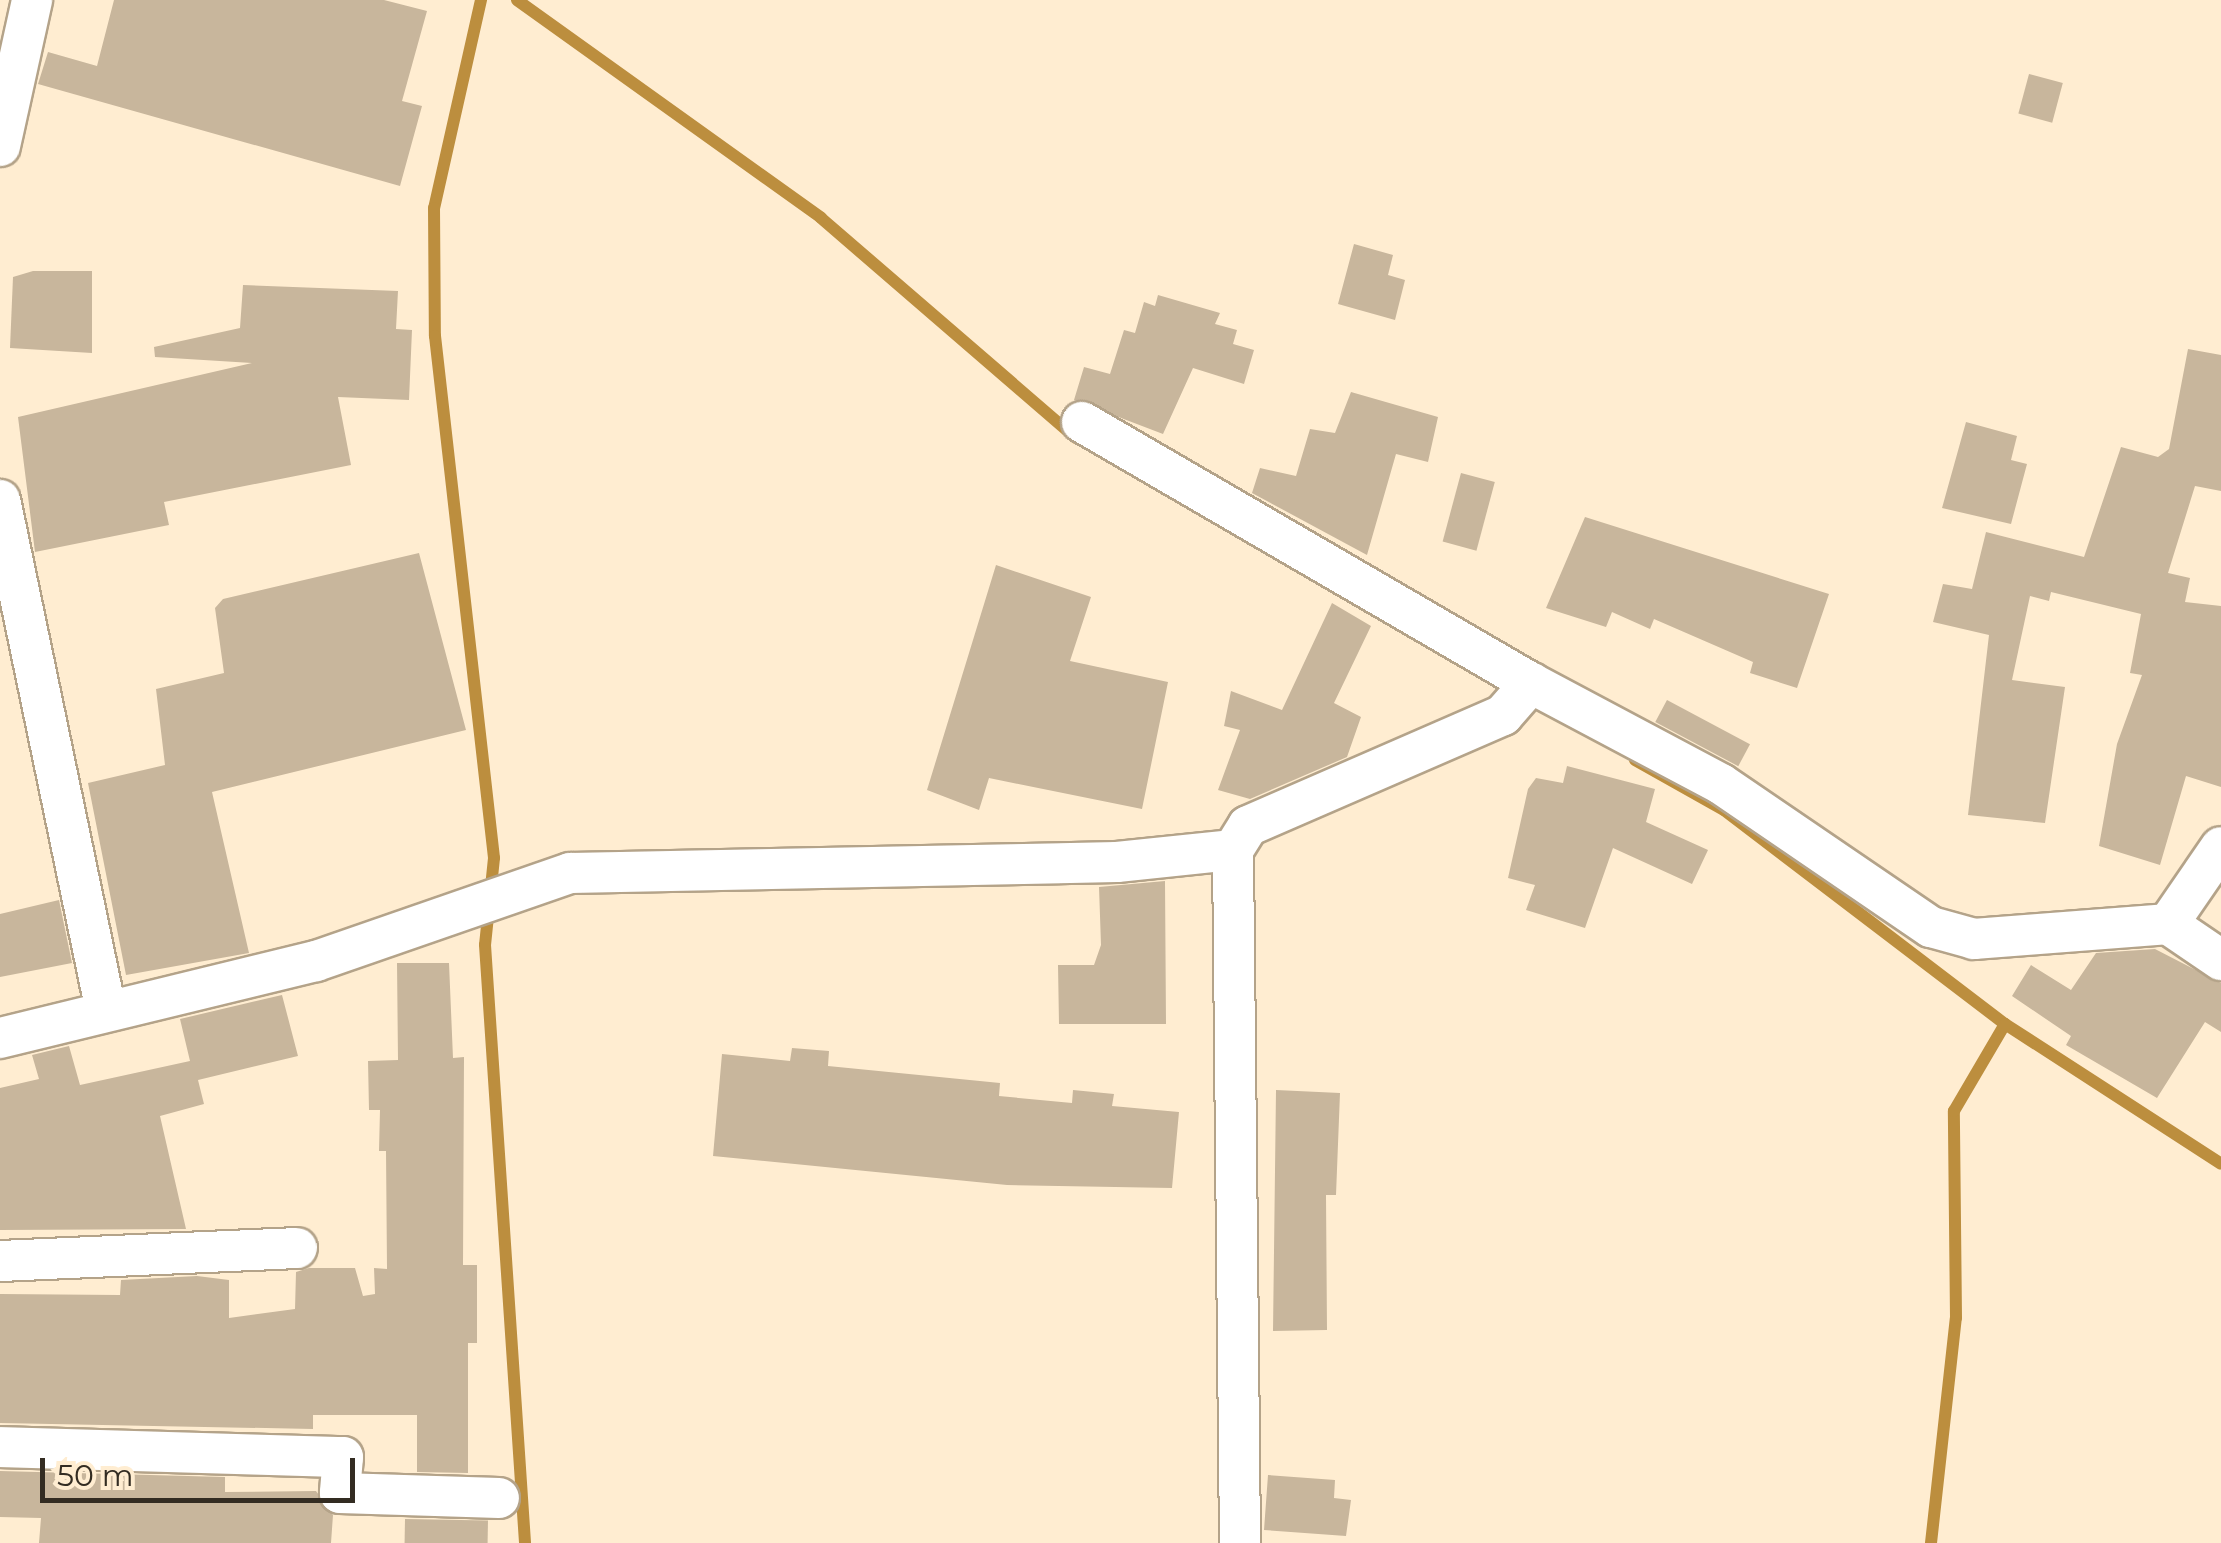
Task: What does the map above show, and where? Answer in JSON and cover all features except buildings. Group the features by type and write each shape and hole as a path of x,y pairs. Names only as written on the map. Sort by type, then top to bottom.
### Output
{"street":[{"path":"0,146 32,0"},
{"path":"1082,422 1524,693 1721,784 1931,927 1974,939 2042,938 2168,924 2221,960"},
{"path":"0,500 106,1010"},
{"path":"1240,1543 1233,850 1248,826 1524,693"},
{"path":"2168,924 2221,847"},
{"path":"0,1038 316,962 513,887 570,873 1117,862 1233,850"},
{"path":"0,1261 298,1248"},
{"path":"0,1448 343,1456 340,1493 499,1498"}],"waterway":[{"path":"481,0 434,208 435,336 494,858 485,945 525,1543"},
{"path":"517,0 821,218 1076,438"},
{"path":"1635,760 1724,810 2005,1024 2221,1164"},
{"path":"1931,1543 1956,1318 1954,1111 2005,1024"}]}
